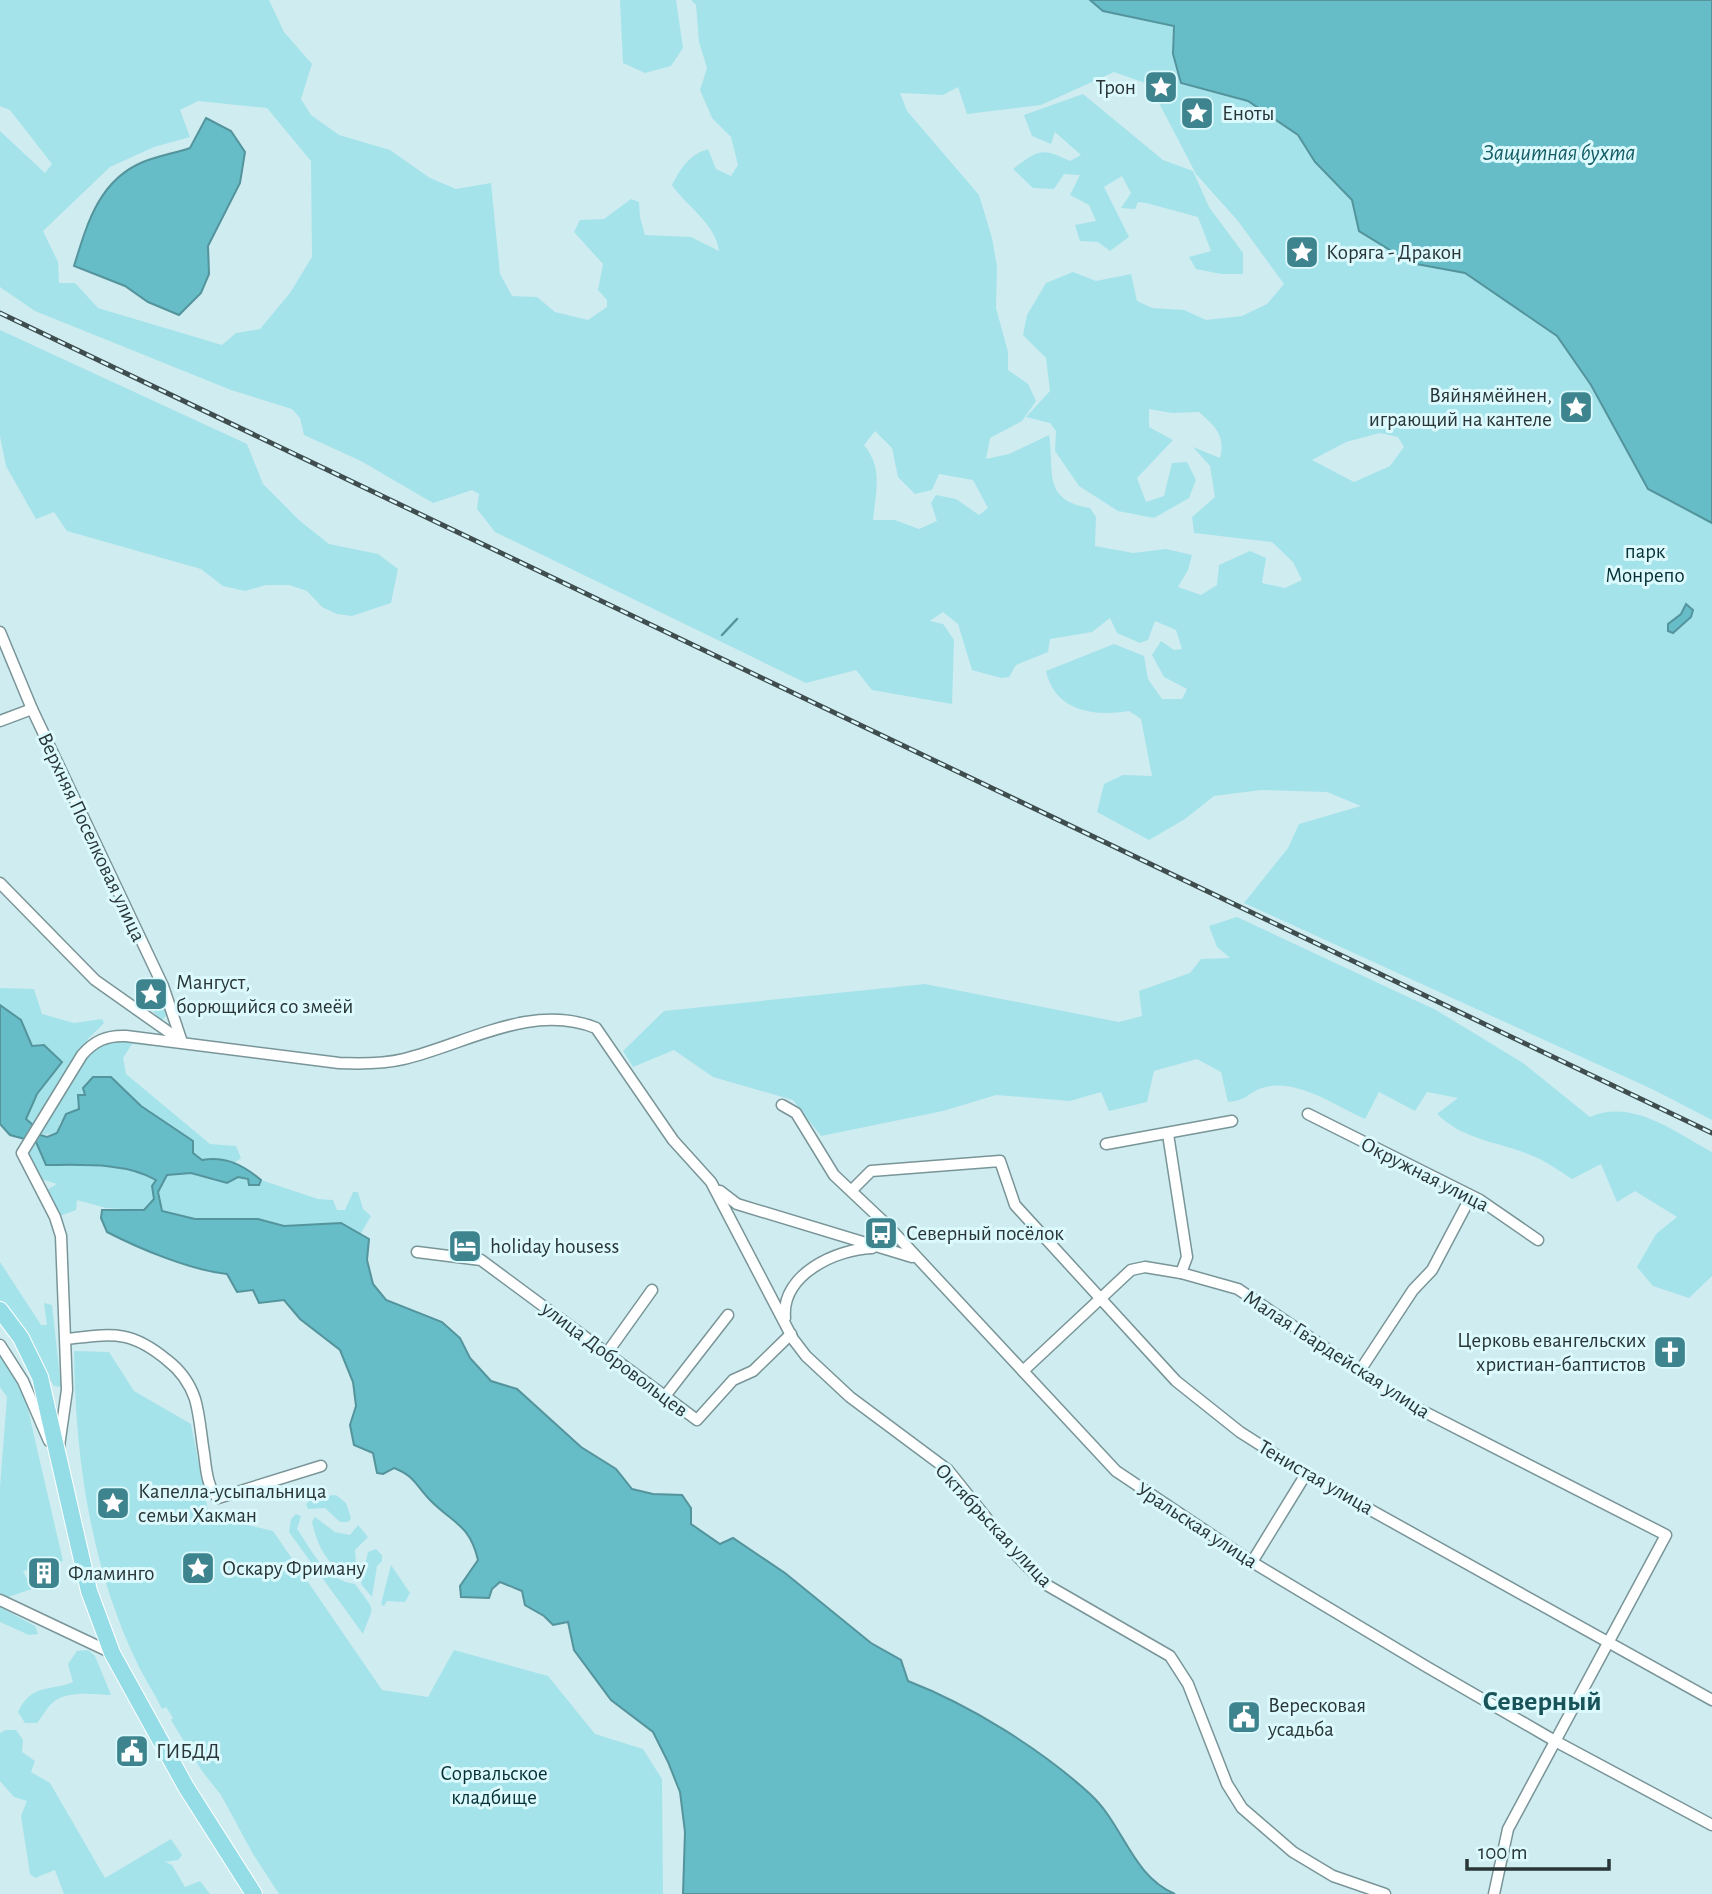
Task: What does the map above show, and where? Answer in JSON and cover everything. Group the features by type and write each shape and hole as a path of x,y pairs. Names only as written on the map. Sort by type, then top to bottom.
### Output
{"main road":[{"path":"0,1310 21,1338 40,1377 89,1591 112,1653 186,1787 254,1894"}],"street":[{"name":"Верхняя Поселковая улица","path":"0,632 32,709 163,986 182,1042"},
{"path":"0,721 32,709"},
{"path":"0,883 95,979 182,1042"},
{"name":"Октябрьская улица","path":"182,1042 250,1052 373,1064 401,1060 526,1022 565,1020 596,1028 673,1140 711,1182 791,1334 806,1356 850,1397 948,1471 982,1509 1017,1556 1045,1584 1170,1656 1188,1684 1227,1784 1242,1808 1293,1852 1323,1871 1385,1894"},
{"path":"57,1459 67,1390 61,1236 55,1217 23,1159 24,1147 82,1055 97,1041 119,1035 182,1042"},
{"name":"Уральская улица","path":"782,1105 796,1114 834,1175 852,1190 1023,1370 1115,1471 1252,1562 1555,1741 1712,1825"},
{"name":"Окружная улица","path":"1308,1114 1490,1207 1538,1240"},
{"path":"1106,1144 1232,1121"},
{"path":"1168,1133 1187,1257 1181,1273"},
{"name":"Тенистая улица","path":"852,1190 871,1171 1000,1161 1015,1205 1176,1381 1240,1432 1306,1474 1712,1700"},
{"path":"711,1182 737,1204 918,1260"},
{"path":"1359,1372 1413,1290 1432,1270 1470,1198"},
{"path":"785,1320 784,1309 790,1294 817,1265 852,1250 885,1249"},
{"name":"улица Добровольцев","path":"417,1252 481,1260 697,1420 733,1380 753,1371 791,1334"},
{"name":"Малая Гвардейская улица","path":"1023,1370 1131,1270 1145,1267 1181,1273 1238,1289 1407,1403 1666,1535 1609,1641"},
{"path":"607,1353 652,1290"},
{"path":"665,1396 728,1315"},
{"path":"66,1339 100,1336 135,1338 147,1342 172,1364 185,1378 195,1400 207,1475 218,1498 321,1466"},
{"path":"0,1345 23,1381 57,1459"},
{"path":"1252,1562 1306,1474"},
{"path":"0,1600 112,1653"},
{"path":"1494,1894 1508,1829 1609,1641"}],"green space":[{"name":"парк Монрепо","path":"0,0 269,0 284,32 312,64 301,99 311,115 339,135 390,150 430,178 456,189 491,183 500,274 512,296 537,297 555,312 588,320 607,307 607,300 598,290 603,264 574,232 580,220 604,219 631,199 639,202 645,235 691,237 719,251 717,241 707,224 672,185 686,163 708,149 716,169 731,176 738,165 731,137 712,118 700,90 707,68 699,42 696,5 691,0 1090,0 1103,11 1174,26 1173,54 1181,83 1248,101 1298,135 1315,162 1352,200 1359,231 1411,263 1465,273 1557,336 1591,385 1712,430 1712,1120 1654,1090 1244,903 1288,848 1299,824 1361,806 1327,792 1261,790 1214,796 1185,819 1149,840 1097,812 1104,784 1123,775 1152,776 1141,719 1129,711 1089,712 1067,703 1058,695 1046,671 1114,644 1144,656 1148,679 1162,699 1182,699 1187,689 1164,677 1152,655 1161,641 1174,650 1182,649 1176,630 1155,621 1148,640 1140,643 1117,633 1110,618 1092,632 1050,639 1048,652 1016,665 1009,677 1001,678 972,670 958,624 943,612 930,621 943,624 954,640 952,704 872,690 856,670 806,683 495,532 477,509 479,494 472,490 433,503 361,461 304,435 300,418 292,409 231,390 35,311 0,287 0,131 45,173 52,164 10,110 0,106","holes":["1114,72 1145,83 1159,103 1196,174 1238,221 1284,284 1267,304 1242,316 1206,320 1184,310 1152,308 1137,301 1131,274 1096,281 1073,272 1046,283 1027,315 1023,335 1046,358 1050,391 1026,417 1050,423 1056,431 1055,451 1079,486 1118,511 1154,518 1189,498 1196,480 1187,462 1172,463 1164,496 1146,502 1137,478 1173,440 1149,427 1149,409 1172,413 1199,412 1218,432 1222,444 1220,458 1193,447 1210,466 1215,497 1192,517 1194,533 1272,542 1293,562 1302,580 1285,588 1262,583 1266,558 1250,551 1219,565 1217,585 1201,595 1178,587 1188,570 1192,555 1166,549 1133,553 1095,546 1096,517 1090,508 1064,498 1053,482 1049,435 1009,454 986,459 990,438 1022,421 1036,401 1028,384 1008,370 1008,352 996,308 997,267 992,238 979,195 907,111 900,93 943,95 958,87 967,114 1041,105","198,101 267,108 311,161 312,257 290,293 260,329 236,333 222,345 98,308 75,283 59,283 58,262 43,231 110,167 154,147 190,137 180,110","875,431 892,448 898,477 915,494 932,490 939,474 973,480 988,508 979,515 956,499 936,495 931,503 937,521 919,529 895,520 873,520 876,471 864,445","1380,433 1398,437 1404,447 1390,466 1354,482 1312,460 1346,442"]},
{"path":"620,0 676,0 683,48 671,66 645,73 623,63"},
{"path":"1083,94 1163,160 1193,171 1209,207 1243,253 1243,274 1221,274 1196,269 1189,257 1211,251 1198,217 1138,202 1135,209 1121,208 1131,193 1122,176 1104,187 1129,237 1110,251 1098,242 1080,241 1075,225 1096,221 1089,205 1070,195 1080,175 1064,174 1054,189 1033,188 1013,169 1034,154 1046,152 1070,161 1081,155 1055,132 1051,144 1032,136 1024,115"},
{"path":"0,330 247,444 263,484 300,521 329,544 378,554 398,569 391,603 352,616 337,614 322,607 307,591 289,585 266,585 245,591 223,586 201,569 67,531 54,512 36,519 6,466 0,436"},
{"path":"1237,917 1436,1010 1523,1063 1590,1117 1606,1112 1637,1114 1668,1127 1712,1152 1712,1276 1689,1298 1653,1286 1637,1267 1656,1234 1677,1217 1635,1191 1617,1202 1601,1164 1572,1179 1534,1156 1469,1135 1437,1114 1458,1098 1427,1092 1415,1111 1379,1092 1365,1119 1315,1094 1288,1086 1262,1088 1240,1100 1228,1102 1221,1072 1197,1059 1154,1071 1147,1102 1109,1111 1101,1092 1070,1101 996,1095 943,1111 821,1136 793,1100 713,1077 674,1050 633,1067 623,1051 664,1011 925,984 1119,1022 1142,1016 1139,991 1190,973 1201,959 1230,958 1217,947 1209,926"},
{"path":"0,988 34,989 42,1014 74,1023 102,1019 104,1023 88,1039 33,1125 25,1120 37,1093 61,1061 32,1046 21,1020 0,1005"},
{"path":"161,989 169,1013 161,1021 145,1001"},
{"path":"125,1039 163,1044 163,1047 132,1044 123,1058 126,1074 210,1144 236,1146 241,1158 234,1163 216,1158 202,1160 193,1153 193,1141 141,1106 118,1083 85,1095 79,1109 60,1122 57,1133 39,1135 45,1127 42,1124 95,1045"},
{"path":"36,1142 46,1165 103,1166 144,1175 156,1181 152,1186 154,1199 144,1210 106,1208 77,1200 76,1210 60,1216 45,1191 57,1184 38,1178 27,1157"},
{"path":"191,1173 227,1183 238,1177 259,1185 261,1180 318,1199 333,1200 337,1210 345,1210 353,1192 358,1192 363,1209 371,1216 360,1235 341,1223 284,1226 258,1219 195,1219 162,1211 158,1192 167,1175"},
{"path":"0,1262 41,1325 47,1325 44,1303 52,1305 61,1387 54,1386 0,1302"},
{"name":"Сорвальское кладбище","path":"74,1351 109,1352 134,1391 191,1424 209,1516 273,1531 382,1690 428,1697 454,1650 548,1676 595,1734 643,1749 662,1779 663,1894 279,1894 253,1854 221,1795 202,1771 171,1720 173,1718 166,1707 162,1709 122,1630 98,1552 82,1473"},
{"path":"0,1356 23,1388 63,1561 23,1571 32,1589 5,1598 0,1596 0,1487 7,1397 0,1387"},
{"path":"336,1495 346,1503 351,1518 348,1522 340,1522 325,1508 308,1509 306,1504 314,1497"},
{"path":"296,1514 301,1516 297,1529 321,1564 336,1577 355,1584 370,1605 371,1612 363,1634 289,1532 291,1519"},
{"path":"315,1517 335,1532 350,1535 358,1525 368,1537 355,1550 356,1563 352,1571 338,1569 324,1554 312,1522"},
{"path":"376,1549 382,1555 382,1561 377,1566 372,1597 361,1584 368,1552"},
{"path":"391,1565 410,1593 405,1602 387,1601 384,1606 381,1604"},
{"path":"0,1607 35,1626 38,1634 29,1635 0,1622"},
{"path":"88,1650 95,1656 111,1695 79,1694 64,1697 51,1704 37,1723 25,1723 18,1712 29,1696 73,1682 68,1664 77,1651"},
{"path":"16,1730 23,1740 22,1752 35,1761 31,1772 50,1783 105,1878 171,1839 182,1855 178,1860 165,1862 172,1865 185,1887 200,1881 210,1894 64,1894 55,1870 35,1878 30,1874 21,1816 27,1801 14,1797 0,1781 0,1733"}],"water":[{"name":"Защитная бухта","path":"1090,0 1712,0 1712,523 1648,489 1591,385 1557,336 1465,273 1411,263 1359,231 1352,200 1315,162 1298,135 1248,101 1181,83 1173,54 1174,26 1103,11"},
{"path":"206,118 231,131 245,152 240,183 208,246 209,274 201,293 179,315 148,302 125,286 74,266 90,219 115,180 143,162 190,148"},
{"path":"1686,604 1693,610 1691,617 1673,633 1668,631 1668,624 1681,614"},
{"path":"0,1005 21,1020 32,1046 44,1045 62,1062 37,1094 26,1119 33,1125 33,1133 47,1137 57,1133 66,1114 79,1109 78,1095 85,1095 83,1088 93,1077 111,1077 141,1106 193,1141 193,1153 202,1160 219,1159 234,1163 261,1180 259,1185 249,1185 248,1179 238,1177 227,1183 191,1173 167,1175 158,1192 162,1211 195,1219 258,1219 284,1226 341,1223 369,1239 367,1260 373,1284 386,1300 442,1322 460,1338 470,1358 491,1381 517,1389 581,1447 616,1469 632,1489 653,1494 682,1495 691,1508 691,1524 720,1544 733,1538 785,1573 871,1643 901,1660 908,1681 980,1715 1050,1761 1102,1806 1148,1875 1175,1894 683,1894 685,1832 680,1792 653,1732 611,1700 574,1650 568,1622 553,1625 525,1605 522,1591 500,1582 492,1589 489,1598 461,1597 460,1586 478,1560 471,1539 411,1478 394,1468 383,1474 377,1473 373,1453 354,1445 350,1425 356,1406 353,1382 340,1350 300,1319 284,1300 259,1303 253,1290 237,1292 227,1274 166,1258 107,1232 101,1218 102,1210 144,1210 154,1199 152,1186 156,1180 117,1167 46,1165 36,1142 10,1135 0,1124"}],"waterway":[{"path":"722,635 737,619"}],"railway":[{"path":"0,313 1712,1133"}],"place":[{"name":"Трон","path":"1161,87"},
{"name":"Еноты","path":"1197,113"},
{"name":"Коряга - Дракон","path":"1302,252"},
{"name":"Вяйнямёйнен, играющий на кантеле","path":"1576,407"},
{"name":"Мангуст, борющийся со змеёй","path":"151,994"},
{"name":"Северный посёлок","path":"881,1233"},
{"name":"holiday housess","path":"465,1246"},
{"name":"Церковь евангельских христиан-баптистов","path":"1670,1352"},
{"name":"Капелла-усыпальница семьи Хакман","path":"113,1503"},
{"name":"Оскару Фриману","path":"198,1568"},
{"name":"Фламинго","path":"44,1573"},
{"name":"Вересковая усадьба","path":"1244,1717"},
{"name":"ГИБДД","path":"132,1751"}],"district":[{"name":"Северный","path":"1542,1700"}]}
